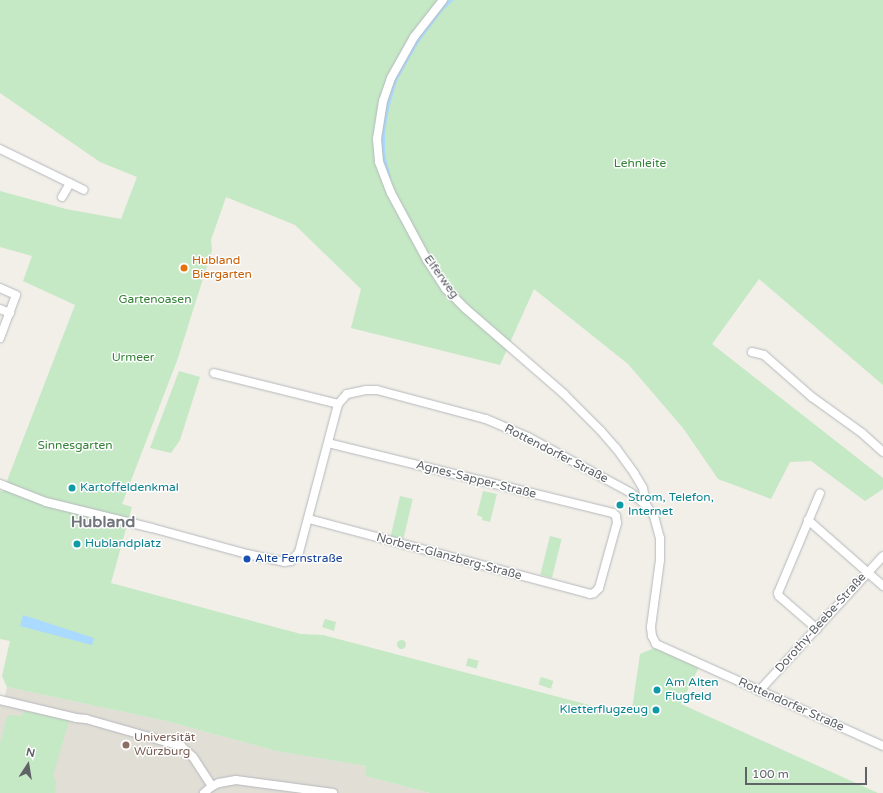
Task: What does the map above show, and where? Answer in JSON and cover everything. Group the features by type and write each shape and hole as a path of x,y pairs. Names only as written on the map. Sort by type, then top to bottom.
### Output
{"street":[{"name":"Elferweg","path":"443,0 414,37 391,78 383,101 377,139 378,154 379,162 391,193 427,260 446,289 466,309 564,394 601,431 616,448 634,473 642,488 646,505"},
{"path":"0,149 84,190"},
{"path":"62,197 70,183"},
{"path":"0,288 16,295 0,338"},
{"path":"0,309 10,314"},
{"path":"752,352 764,355 812,397 862,433 883,452"},
{"path":"0,484 46,502 127,521 247,554 284,562 291,561 299,552 309,519 338,404 214,373"},
{"name":"Rottendorfer Straße","path":"338,404 347,394 366,390 377,390 486,419 528,437 631,493 646,505 654,516 660,538 660,560 651,627 652,636 656,644 883,746"},
{"name":"Agnes-Sapper-Straße","path":"328,443 613,513 616,516 617,523 599,588 594,593 590,594"},
{"path":"817,628 779,596 778,593 820,493"},
{"name":"Norbert-Glanzberg-Straße","path":"309,519 590,594"},
{"path":"808,520 883,586"},
{"name":"Dorothy-Beebe-Straße","path":"759,691 883,556"},
{"path":"0,700 86,719 181,746 193,757 212,786"},
{"path":"204,793 212,786 227,781 236,780 305,791 333,793"}],"shaded area":[{"name":"Universität Würzburg","path":"7,687 166,721 276,751 366,766 365,776 430,793 0,793 0,703 3,704"}],"green space":[{"name":"Lehnleite","path":"0,0 883,0 883,385 759,279 712,344 883,478 883,489 865,501 811,461 790,462 771,499 718,479 683,428 628,364 534,289 500,365 351,328 361,289 295,225 226,197 211,240 212,250 178,358 122,504 132,507 111,583 301,634 323,635 631,716 640,654 657,647 699,667 681,704 878,793 430,793 365,776 366,766 276,751 166,721 7,687 2,676 10,641 0,639 0,491 3,491 75,305 23,281 32,256 0,247 0,191 66,209 121,219 137,177 100,162 0,93"},
{"path":"179,371 200,377 180,440 171,453 150,448"},
{"path":"483,491 497,494 490,522 482,520 482,517 477,515"},
{"path":"400,496 413,499 403,539 391,536"},
{"path":"550,536 562,539 552,578 540,575"},
{"path":"325,619 336,622 334,631 322,627"},
{"path":"401,639 406,644 401,649 396,644"},
{"path":"468,658 479,661 477,669 466,666"},
{"path":"541,677 553,681 551,689 539,685"},
{"path":"25,711 69,721 53,776 56,780 55,793 0,793 0,743 6,719 9,715 21,716"}],"water":[{"path":"23,615 94,638 92,645 20,626"}],"waterway":[{"path":"389,178 383,154 383,131 387,108 395,80 417,41 441,9 451,0"}],"place":[{"name":"Hubland Biergarten","path":"184,268"},
{"name":"Kartoffeldenkmal","path":"72,488"},
{"name":"Strom, Telefon, Internet","path":"620,505"},
{"name":"Hublandplatz","path":"77,544"},
{"name":"Alte Fernstraße","path":"247,559"},
{"name":"Am Alten Flugfeld","path":"657,690"},
{"name":"Kletterflugzeug","path":"656,710"},
{"name":"Universität Würzburg","path":"126,745"}],"district":[{"name":"Hubland","path":"103,522"}],"park label":[{"name":"Gartenoasen","path":"155,300"},
{"name":"Urmeer","path":"133,358"},
{"name":"Sinnesgarten","path":"75,446"}]}
